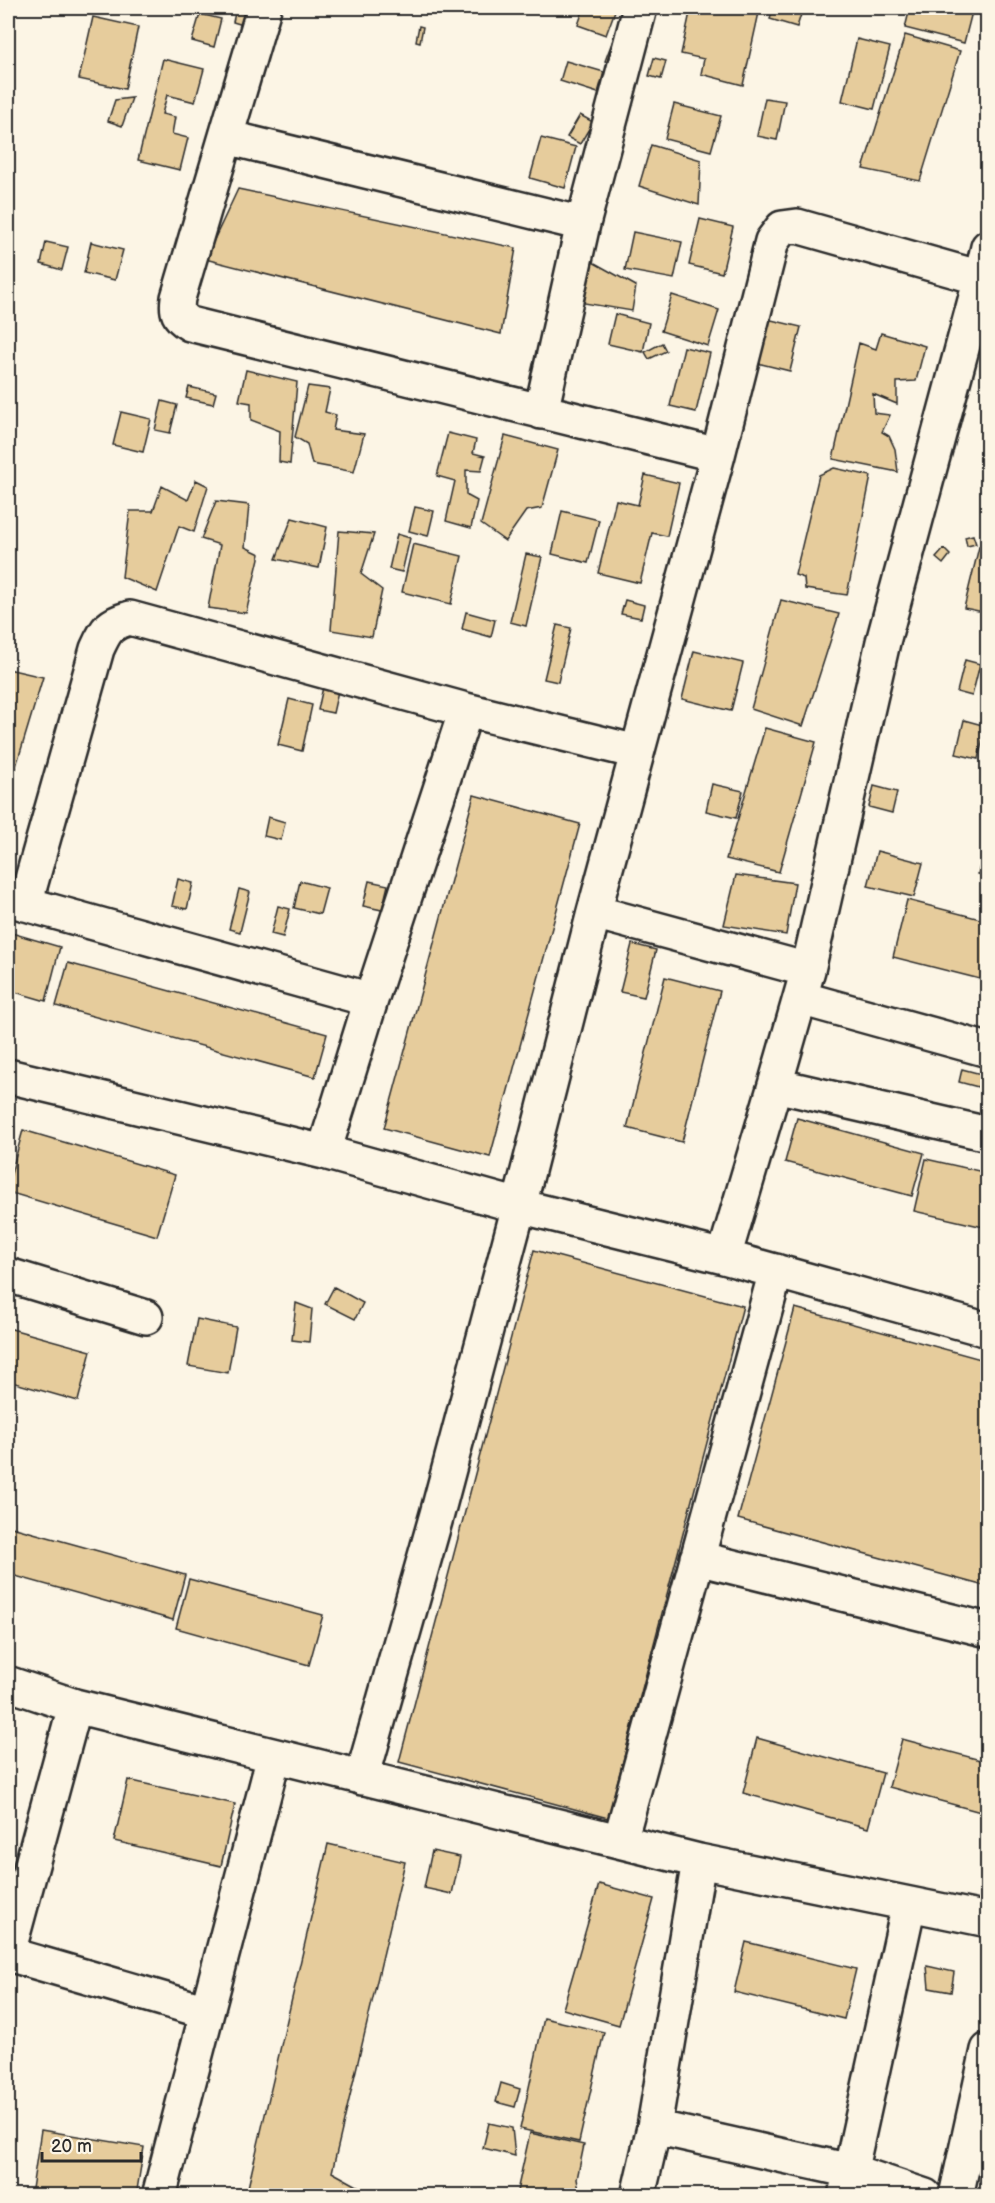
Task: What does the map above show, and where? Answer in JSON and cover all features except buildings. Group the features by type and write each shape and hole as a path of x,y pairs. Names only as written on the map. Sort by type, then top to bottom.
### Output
{"street":[{"path":"264,8 178,298 177,309 180,318 190,324 718,454"},
{"path":"541,412 583,224 640,8"},
{"path":"226,137 583,224"},
{"path":"362,1778 437,1514 594,912 718,454 772,241 782,228 797,226 985,268 882,642 803,984 724,1257"},
{"path":"371,1000 16,902 97,649 112,623 130,618 466,710 637,752"},
{"path":"324,1152 466,710"},
{"path":"594,912 987,1050"},
{"path":"8,1076 324,1152 519,1206 724,1257 987,1330"},
{"path":"775,1085 987,1134"},
{"path":"620,1841 776,1271"},
{"path":"8,1275 146,1317"},
{"path":"697,1558 987,1630"},
{"path":"8,1685 75,1706 699,1862 987,1920"},
{"path":"75,1706 8,1954 207,2012"},
{"path":"159,2196 274,1756"},
{"path":"638,2196 654,2127 699,1862"},
{"path":"848,2183 909,1904"},
{"path":"956,2196 987,2050"},
{"path":"654,2127 848,2183 925,2196"}]}
